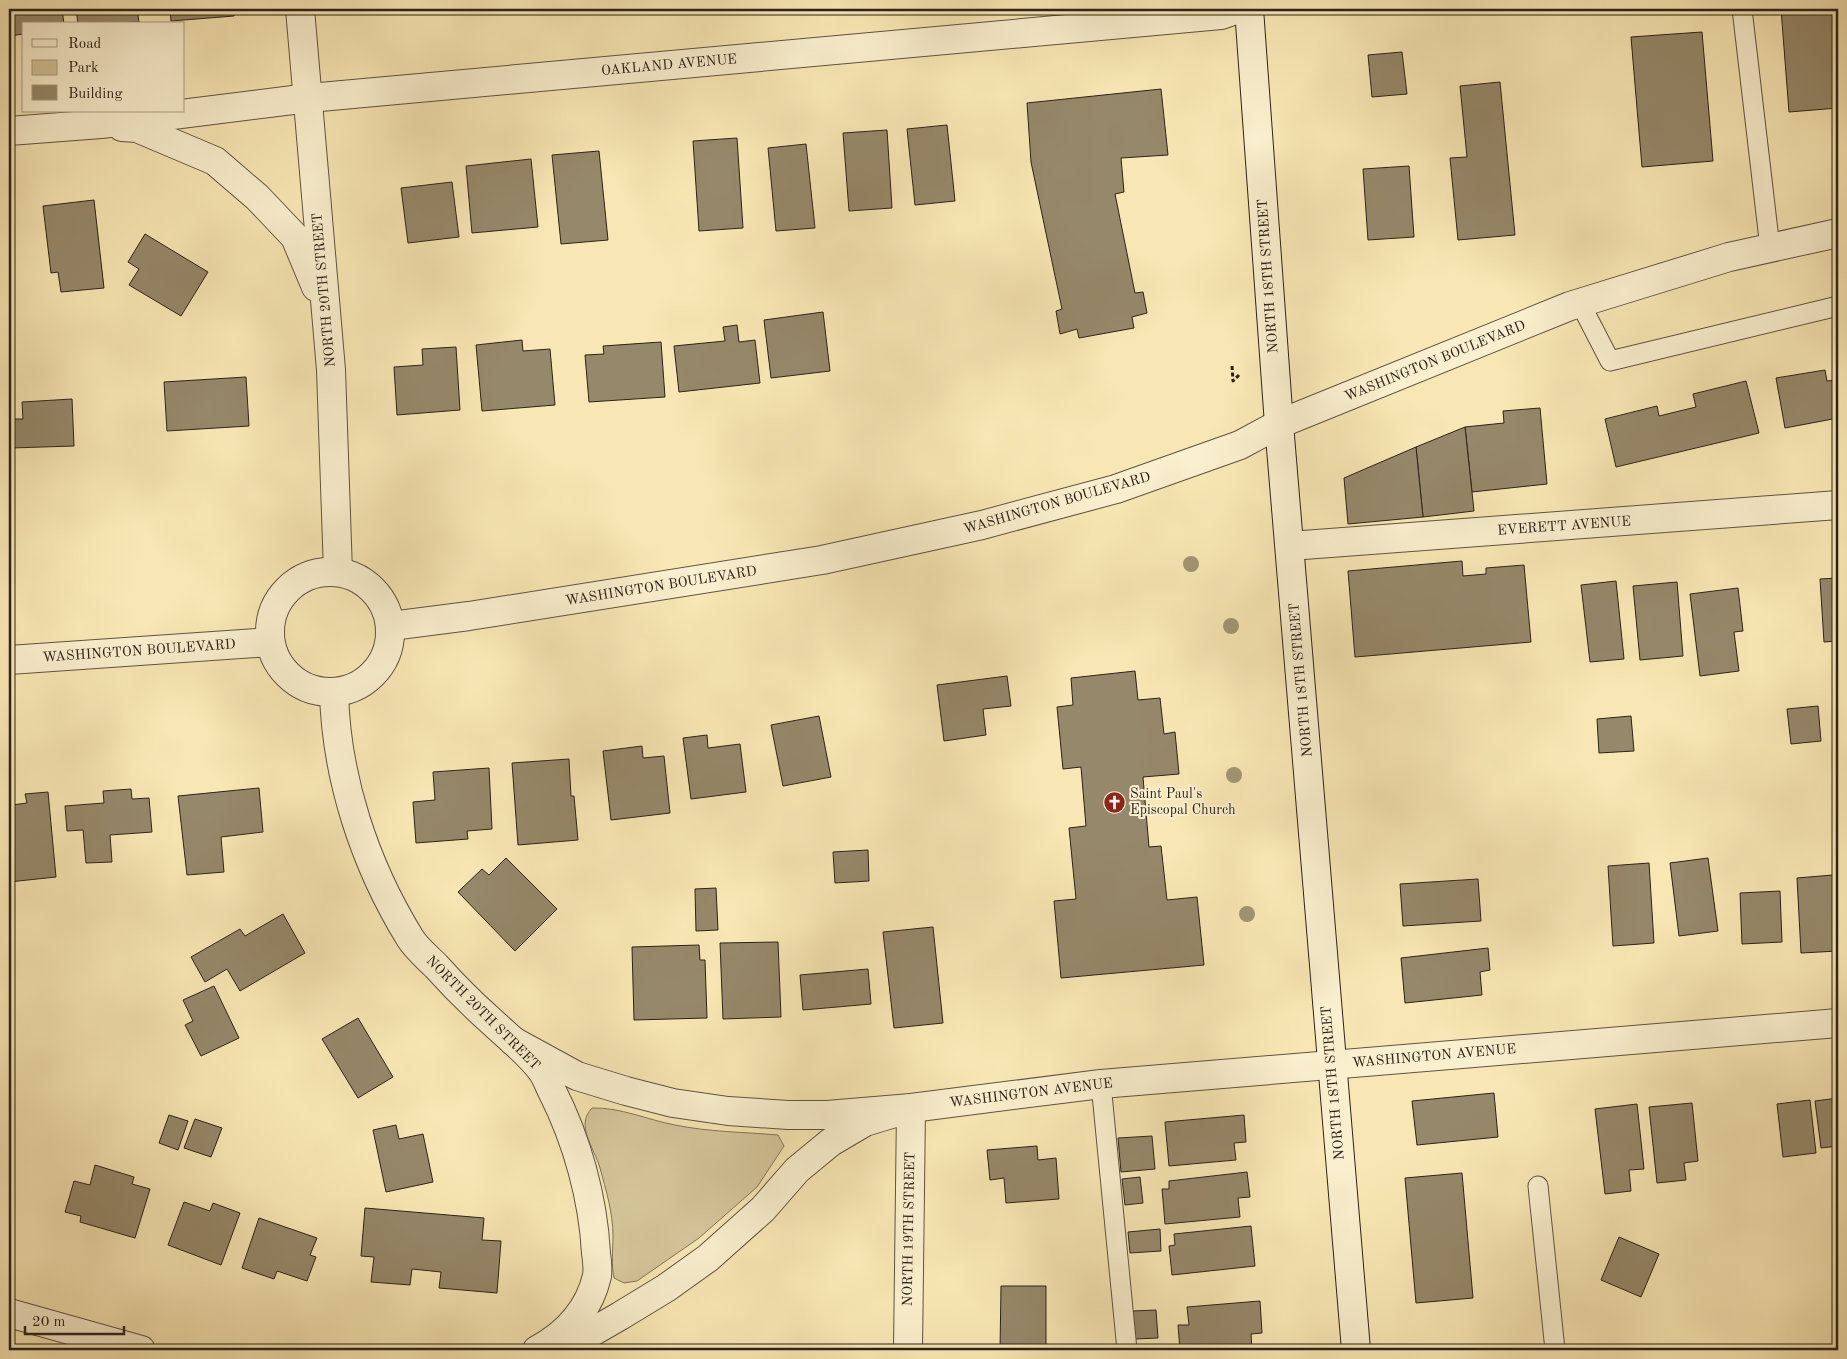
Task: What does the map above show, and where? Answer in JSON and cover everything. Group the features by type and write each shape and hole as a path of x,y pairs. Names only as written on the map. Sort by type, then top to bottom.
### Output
{"street":[{"name":"NORTH 20TH STREET","path":"300,9 331,370 338,572"},
{"name":"OAKLAND AVENUE","path":"9,131 101,124 309,98 1221,15 1238,9"},
{"name":"NORTH 18TH STREET","path":"1249,9 1279,424 1356,1350"},
{"name":"OAKLAND AVENUE","path":"101,124 137,128 216,161 257,196 295,237 315,284 331,370"},
{"name":"WASHINGTON BOULEVARD","path":"390,626 469,616 822,560 982,525 1116,489 1240,446 1279,424 1580,303 1728,257 1838,233"},
{"name":"EVERETT AVENUE","path":"1290,546 1838,504"},
{"path":"319,572 338,572 351,575 363,581 374,590 388,613 390,626 390,642 385,658 376,671 364,682 350,689 334,692 317,691 300,685 286,674 275,659 270,642 270,624 275,605 286,590 301,578 319,572"},
{"name":"WASHINGTON BOULEVARD","path":"9,660 270,642"},
{"name":"NORTH 20TH STREET","path":"334,692 342,770 356,819 380,883 411,940 476,1008 513,1041 542,1071 562,1110 582,1170 595,1235 597,1274 590,1297 575,1322 552,1342 537,1350"},
{"name":"WASHINGTON AVENUE","path":"513,1041 577,1076 626,1092 673,1103 728,1111 788,1115 827,1115 911,1108 1101,1084 1838,1023"},
{"name":"WASHINGTON AVENUE","path":"551,1350 575,1342 666,1288 708,1258 763,1209 797,1170 831,1142 865,1122 911,1108"},
{"name":"NORTH 19TH STREET","path":"908,1350 911,1108"},
{"path":"9,1313 141,1350"}],"lane":[{"path":"1742,9 1770,248"},
{"path":"1580,303 1610,361 1838,306"},
{"path":"1101,1084 1127,1350"},
{"path":"1538,1186 1555,1350"}],"path":[{"path":"1232,366 1233,381 1239,375"}],"green space":[{"path":"592,1108 613,1110 688,1127 778,1135 784,1146 757,1187 699,1238 637,1281 624,1283 614,1278 612,1263 613,1227 607,1193 600,1168 585,1129 587,1115"}],"building":[{"path":"9,9 62,9 64,22 22,22 22,34 9,36"},
{"path":"76,9 137,9 139,22 78,22"},
{"path":"170,9 234,9 234,16 171,21"},
{"path":"1781,9 1838,9 1838,108 1789,112"},
{"path":"1702,32 1713,161 1642,167 1631,37"},
{"path":"1402,52 1407,94 1372,97 1368,55"},
{"path":"1500,82 1515,235 1458,240 1450,158 1467,157 1460,86"},
{"path":"1161,89 1168,155 1121,158 1124,192 1115,194 1135,293 1143,292 1147,313 1132,317 1134,328 1079,338 1077,329 1060,334 1056,311 1062,309 1031,162 1027,103"},
{"path":"947,125 955,201 915,205 907,129"},
{"path":"887,130 892,208 849,211 843,133"},
{"path":"737,138 743,228 699,231 693,141"},
{"path":"806,144 815,228 776,231 768,148"},
{"path":"599,151 608,240 561,244 552,155"},
{"path":"531,159 538,227 472,233 466,166"},
{"path":"1409,166 1414,237 1368,240 1363,169"},
{"path":"452,182 459,237 408,243 401,188"},
{"path":"94,200 104,288 61,292 58,272 51,273 43,206"},
{"path":"145,234 208,272 181,316 129,285 139,269 128,262"},
{"path":"823,312 830,371 771,378 764,320"},
{"path":"737,325 739,342 755,340 760,383 679,392 674,346 725,341 723,327"},
{"path":"522,340 523,351 550,349 555,405 482,411 476,345"},
{"path":"661,342 665,397 589,402 585,355 604,354 603,346"},
{"path":"456,347 460,410 397,415 394,367 423,365 422,349"},
{"path":"1825,370 1827,381 1838,380 1838,418 1785,428 1776,378"},
{"path":"246,377 249,426 167,431 164,382"},
{"path":"1746,381 1759,433 1616,467 1605,419 1657,406 1659,416 1696,407 1693,394"},
{"path":"72,399 74,446 11,448 9,419 23,419 22,402"},
{"path":"1540,408 1547,484 1472,492 1465,427 1504,423 1503,411"},
{"path":"1465,427 1474,511 1423,517 1416,447"},
{"path":"1416,447 1423,517 1348,524 1344,478"},
{"path":"1462,561 1463,576 1486,574 1486,568 1524,565 1531,642 1355,657 1348,571"},
{"path":"1838,578 1838,641 1824,642 1820,579"},
{"path":"1616,581 1624,659 1590,662 1581,585"},
{"path":"1677,582 1683,656 1640,660 1633,586"},
{"path":"1738,588 1743,631 1734,632 1739,671 1700,676 1690,594"},
{"name":"Saint Paul's Episcopal Church","path":"1135,671 1138,700 1160,698 1164,734 1175,732 1179,774 1143,777 1149,847 1161,846 1167,900 1197,897 1204,965 1061,978 1054,901 1076,899 1069,828 1086,826 1081,767 1063,769 1057,707 1073,705 1071,678"},
{"path":"1007,676 1011,706 983,709 986,735 944,741 937,685"},
{"path":"1818,706 1821,741 1791,744 1787,709"},
{"path":"819,716 831,777 783,786 771,725"},
{"path":"1631,716 1634,751 1599,753 1597,719"},
{"path":"707,735 708,748 740,744 746,792 691,799 683,738"},
{"path":"642,746 643,758 664,756 670,813 611,820 603,751"},
{"path":"569,759 571,796 574,796 578,840 518,845 512,763"},
{"path":"489,768 492,829 467,831 468,839 416,843 413,802 435,800 433,772"},
{"path":"259,788 263,832 221,837 224,872 187,875 178,796"},
{"path":"131,789 132,799 149,798 152,832 110,835 112,862 86,863 83,830 67,831 65,806 104,803 103,791"},
{"path":"48,792 56,877 9,882 9,811 12,811 12,805 27,803 25,794"},
{"path":"868,850 869,881 835,883 833,852"},
{"path":"506,858 557,909 515,951 458,892 482,869 489,875"},
{"path":"1708,858 1718,931 1679,936 1670,863"},
{"path":"1649,863 1654,943 1613,946 1608,866"},
{"path":"1833,875 1838,951 1801,953 1797,878"},
{"path":"1478,879 1481,921 1403,926 1400,884"},
{"path":"716,888 718,930 696,931 695,889"},
{"path":"1780,891 1782,942 1742,944 1740,893"},
{"path":"283,914 305,953 240,991 227,969 205,982 191,957 240,929 245,936"},
{"path":"933,927 943,1023 894,1028 883,932"},
{"path":"778,942 781,1017 723,1019 720,943"},
{"path":"699,945 700,960 705,960 707,1018 634,1020 632,947"},
{"path":"1488,948 1490,970 1480,972 1482,995 1405,1003 1401,958"},
{"path":"868,969 871,1004 803,1010 800,975"},
{"path":"214,986 239,1038 201,1056 185,1025 193,1021 183,1000"},
{"path":"358,1018 393,1077 358,1098 322,1039"},
{"path":"1494,1093 1498,1137 1417,1145 1412,1101"},
{"path":"1838,1098 1838,1146 1821,1148 1815,1101"},
{"path":"1810,1100 1816,1153 1783,1157 1777,1104"},
{"path":"1692,1103 1698,1161 1684,1163 1686,1180 1657,1183 1649,1107"},
{"path":"1637,1104 1644,1169 1629,1170 1631,1191 1605,1194 1595,1109"},
{"path":"169,1115 188,1121 178,1150 159,1143"},
{"path":"1244,1115 1246,1142 1234,1143 1236,1160 1169,1166 1165,1122"},
{"path":"195,1119 222,1128 211,1157 184,1148"},
{"path":"396,1125 399,1139 423,1134 433,1182 386,1192 373,1130"},
{"path":"1152,1136 1155,1169 1121,1172 1118,1138"},
{"path":"1037,1146 1038,1160 1056,1158 1059,1199 1006,1203 1004,1178 990,1180 987,1150"},
{"path":"95,1165 134,1177 132,1184 150,1189 135,1238 80,1222 81,1216 65,1212 74,1181 90,1185"},
{"path":"1247,1172 1250,1197 1238,1198 1240,1217 1165,1224 1162,1189 1169,1189 1169,1181"},
{"path":"1462,1173 1473,1298 1416,1303 1405,1178"},
{"path":"1140,1177 1143,1203 1125,1205 1122,1179"},
{"path":"184,1202 210,1211 213,1203 240,1213 221,1265 168,1245"},
{"path":"365,1208 484,1218 482,1240 501,1241 497,1293 439,1288 441,1272 412,1269 410,1285 371,1282 374,1257 361,1256"},
{"path":"259,1218 317,1238 310,1255 316,1257 307,1281 277,1271 274,1279 242,1268"},
{"path":"1251,1226 1255,1266 1172,1275 1169,1246 1175,1245 1174,1234"},
{"path":"1160,1229 1161,1251 1130,1253 1128,1232"},
{"path":"1619,1237 1659,1254 1641,1297 1601,1280"},
{"path":"1001,1286 1046,1286 1046,1350 1000,1350"},
{"path":"1260,1301 1262,1333 1251,1334 1252,1350 1226,1350 1225,1347 1180,1350 1178,1325 1189,1325 1187,1307"},
{"path":"1156,1310 1158,1338 1135,1339 1133,1311"}],"place":[{"name":"Saint Paul's Episcopal Church","path":"1114,802"}]}
